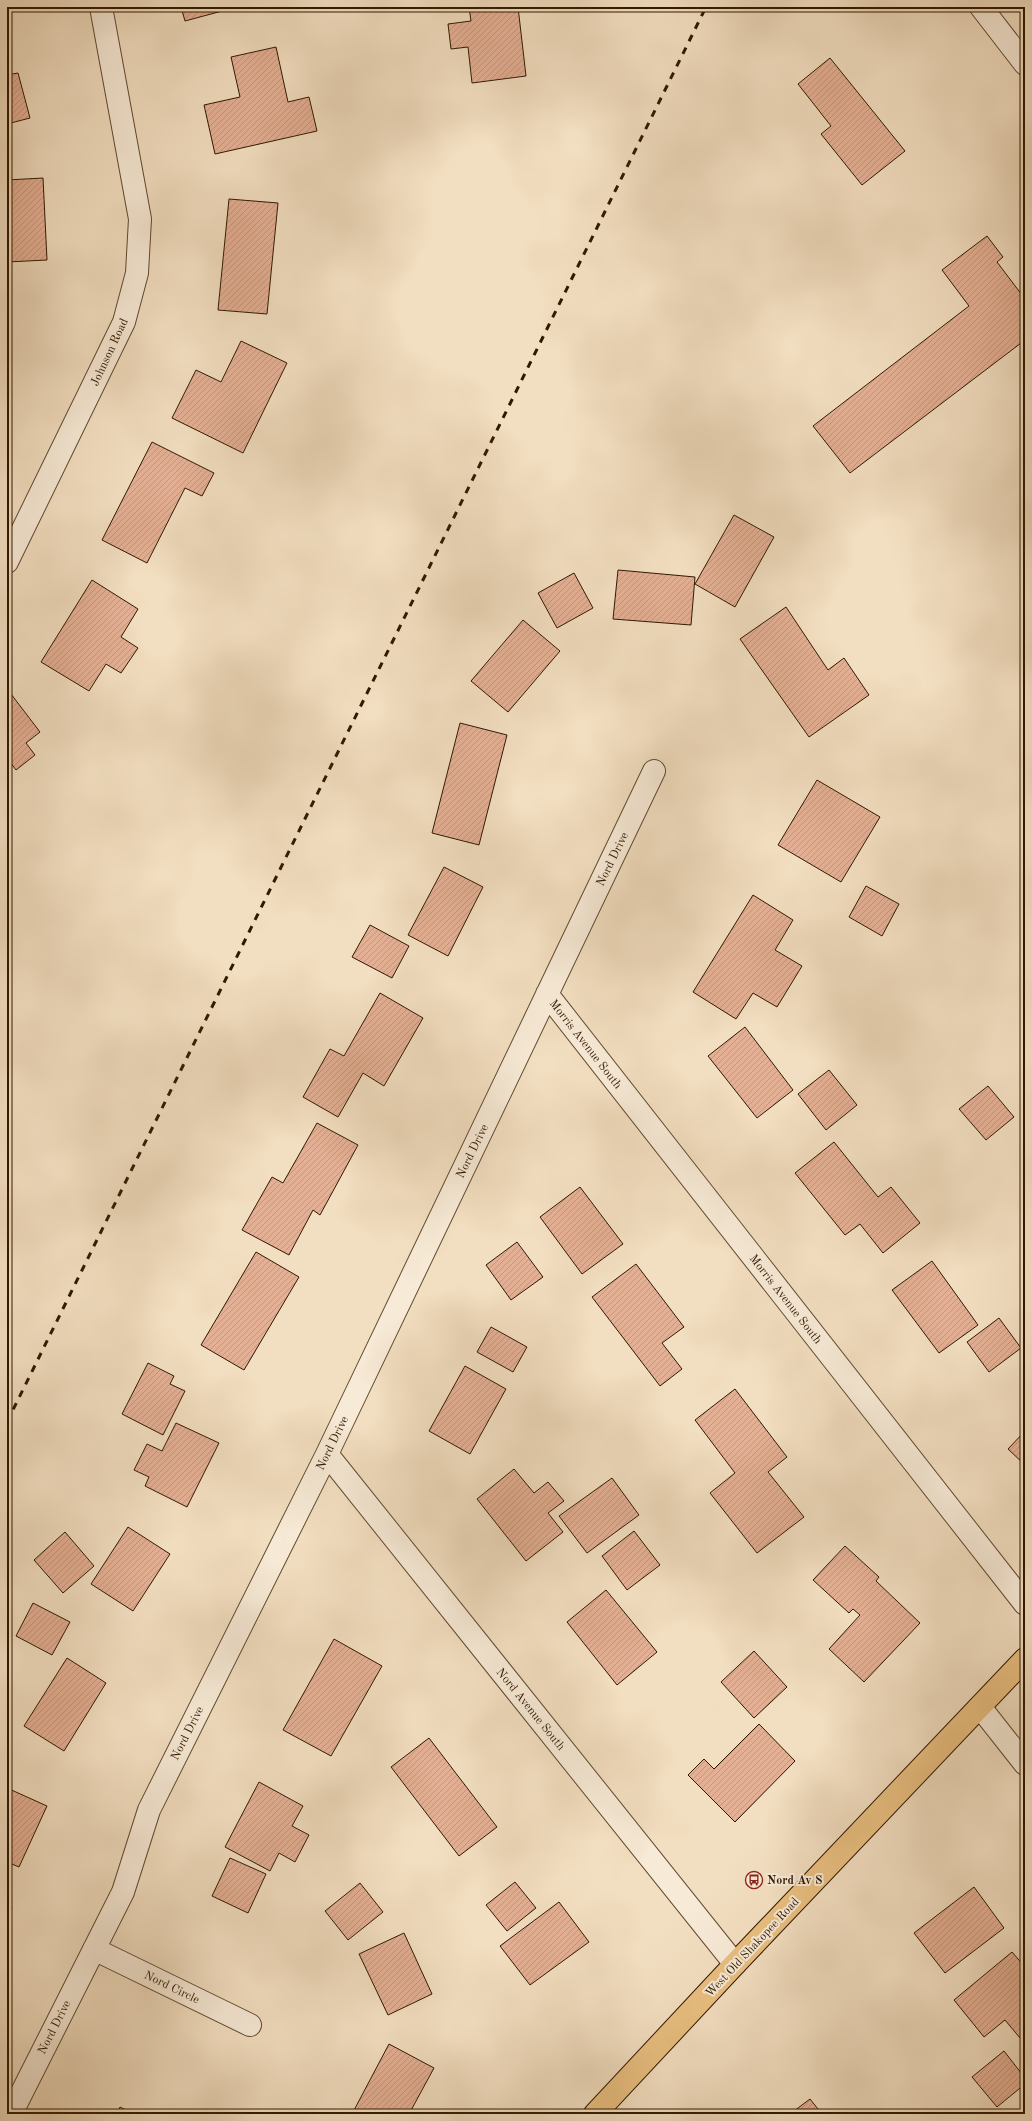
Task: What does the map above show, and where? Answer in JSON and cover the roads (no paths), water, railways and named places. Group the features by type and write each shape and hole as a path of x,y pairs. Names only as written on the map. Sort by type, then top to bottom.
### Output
{"main road":[{"name":"West Old Shakopee Road","path":"601,2112 735,1964 1025,1658"}],"street":[{"name":"Johnson Road","path":"7,562 124,322 137,273 140,219 101,7"},
{"path":"981,7 1025,64"},
{"name":"Nord Drive","path":"11,2114 122,1892 149,1810 327,1454 654,771"},
{"name":"Morris Avenue South","path":"547,994 1025,1604"},
{"name":"Nord Avenue South","path":"327,1454 735,1964"},
{"path":"980,1707 1025,1764"},
{"name":"Nord Circle","path":"94,1949 250,2026"}],"railway":[{"path":"7,1422 706,7"}],"place":[{"name":"Nord Av S","path":"754,1880"}]}
